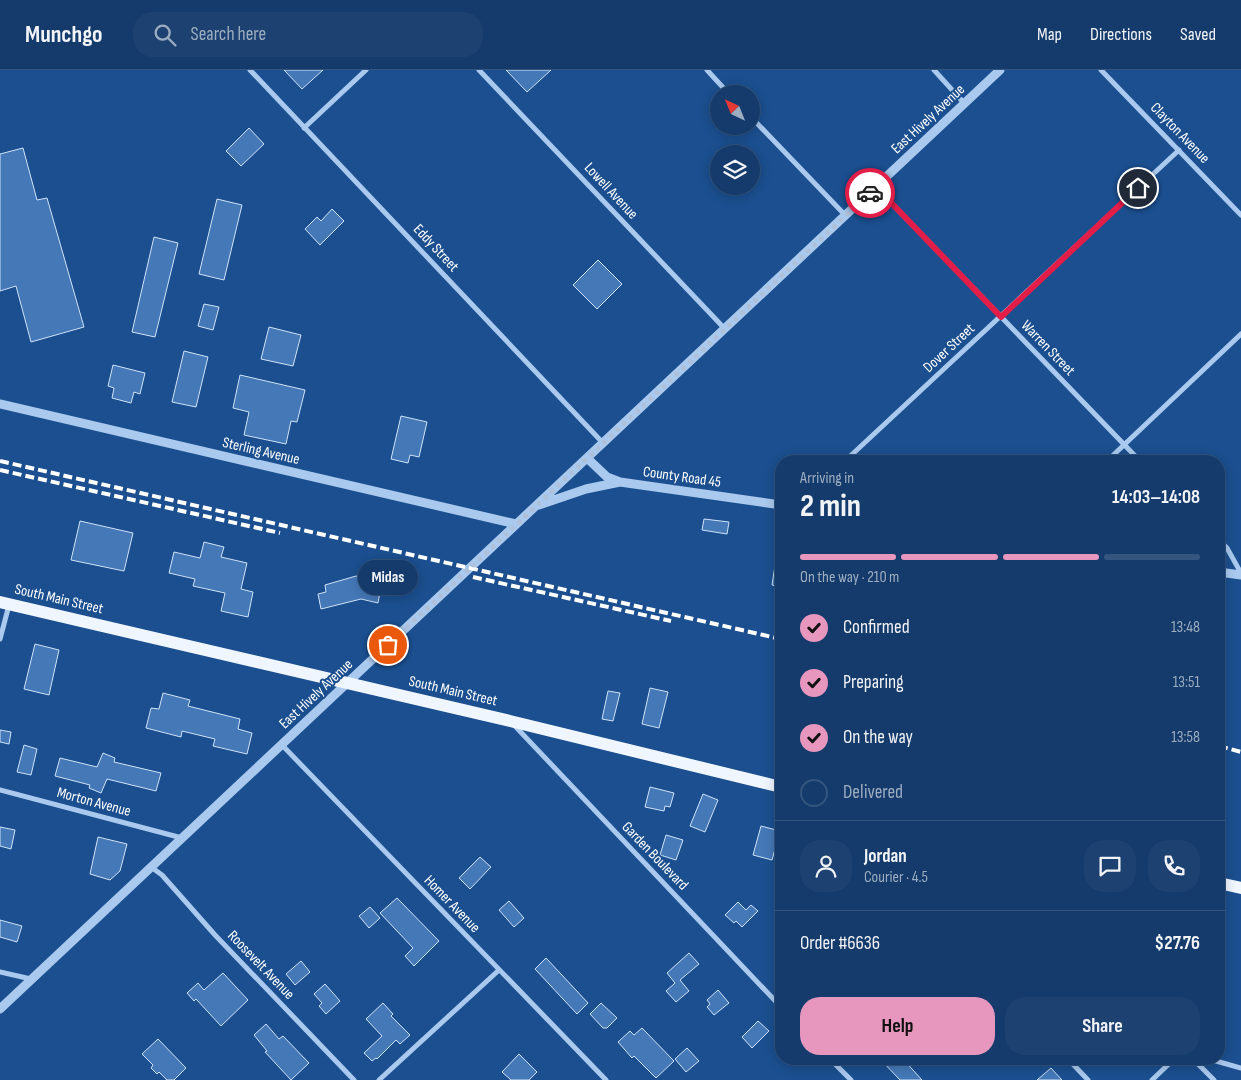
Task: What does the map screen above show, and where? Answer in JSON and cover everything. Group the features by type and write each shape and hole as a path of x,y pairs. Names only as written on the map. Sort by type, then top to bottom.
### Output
{"main road":[{"name":"South Main Street","path":"4,603 510,721 775,786"},
{"path":"1225,884 1241,888"}],"street":[{"name":"Eddy Street","path":"250,70 603,443"},
{"path":"304,128 366,70"},
{"name":"Lowell Avenue","path":"479,70 725,329"},
{"path":"707,70 721,85"},
{"path":"934,70 964,103"},
{"name":"East Hively Avenue","path":"0,1009 1000,70"},
{"name":"Clayton Avenue","path":"1101,70 1241,215"},
{"path":"760,126 845,215"},
{"name":"Dover Street","path":"852,455 1179,150"},
{"name":"Warren Street","path":"876,187 1134,455"},
{"path":"1113,455 1241,334"},
{"name":"Sterling Avenue","path":"0,404 516,524"},
{"name":"County Road 45","path":"587,458 607,478 620,482 775,504"},
{"path":"534,507 586,489 620,482"},
{"path":"1225,546 1241,574"},
{"path":"1225,573 1241,574"},
{"path":"0,639 4,603"},
{"name":"Garden Boulevard","path":"510,721 775,1001"},
{"name":"Homer Avenue","path":"281,744 606,1080"},
{"name":"Morton Avenue","path":"0,790 182,838"},
{"name":"Roosevelt Avenue","path":"151,867 162,875 215,935 354,1080"},
{"path":"379,1080 499,970"},
{"path":"0,972 32,979"},
{"path":"1225,1064 1241,1068"},
{"path":"836,1065 850,1080"},
{"path":"1074,1065 1088,1080"},
{"path":"1152,1080 1168,1065"},
{"path":"1200,1065 1214,1080"}],"building":[{"path":"284,70 323,70 302,89"},
{"path":"506,70 551,70 527,92"},
{"path":"249,128 264,144 241,166 226,151"},
{"path":"23,148 37,200 47,198 84,327 31,342 16,286 0,291 0,154"},
{"path":"217,199 242,205 224,280 199,274"},
{"path":"332,209 344,221 320,245 305,229 317,217 321,221"},
{"path":"154,237 178,243 155,337 132,332"},
{"path":"598,260 622,284 597,309 573,285"},
{"path":"204,304 219,307 213,330 198,326"},
{"path":"269,327 301,335 293,366 261,359"},
{"path":"184,351 208,357 196,407 172,402"},
{"path":"113,365 145,373 140,394 134,392 131,403 112,398 114,388 108,386"},
{"path":"240,375 305,390 297,422 291,421 286,444 244,435 249,412 233,408"},
{"path":"401,416 427,422 419,457 410,455 408,463 391,459"},
{"path":"704,519 729,522 727,534 702,530"},
{"path":"80,521 133,533 124,571 71,560"},
{"path":"204,542 224,547 221,557 247,563 241,589 253,592 248,617 221,611 225,593 193,586 195,579 169,573 174,552 200,558"},
{"path":"775,566 775,586 772,585"},
{"path":"356,576 382,582 378,603 361,599 321,609 318,594 326,592 325,585"},
{"path":"35,644 59,650 49,695 24,689"},
{"path":"650,688 668,692 659,728 642,724"},
{"path":"608,691 620,693 613,721 602,719"},
{"path":"163,693 190,700 188,706 240,719 238,729 252,733 247,754 213,746 215,739 182,731 181,737 146,728 151,708 159,709"},
{"path":"0,730 11,732 9,744 0,742"},
{"path":"24,745 37,749 31,775 17,772"},
{"path":"103,753 115,758 114,762 161,773 156,791 107,779 101,793 89,788 90,785 55,776 60,758 97,767"},
{"path":"650,787 674,793 670,807 665,806 664,811 645,807"},
{"path":"703,794 718,800 705,832 690,826"},
{"path":"761,826 775,830 775,849 772,860 753,855"},
{"path":"0,827 15,830 11,849 0,846"},
{"path":"666,835 683,840 676,860 660,855"},
{"path":"98,837 127,844 120,871 110,880 90,874"},
{"path":"480,857 491,867 470,889 459,878"},
{"path":"397,898 439,941 414,966 405,956 413,948 380,913"},
{"path":"509,901 524,918 514,927 499,910"},
{"path":"738,902 746,910 751,905 758,911 742,927 725,915"},
{"path":"370,907 380,918 369,928 359,916"},
{"path":"0,920 22,926 17,942 0,937"},
{"path":"689,953 699,964 680,980 689,991 676,1002 666,991 675,983 667,973"},
{"path":"546,958 588,1003 577,1014 535,969"},
{"path":"301,961 310,972 295,985 286,974"},
{"path":"223,973 248,1000 221,1026 196,999 194,1001 187,993 198,983 204,990"},
{"path":"325,984 340,1001 326,1014 319,1006 322,1003 314,994"},
{"path":"718,990 729,1003 714,1015 707,1007 710,1004 707,1000"},
{"path":"383,1003 393,1014 391,1016 410,1035 400,1044 396,1040 377,1059 372,1061 364,1053 382,1036 366,1019"},
{"path":"601,1003 617,1018 607,1028 603,1028 590,1014"},
{"path":"758,1021 769,1031 752,1048 742,1037"},
{"path":"266,1024 279,1039 283,1036 309,1063 291,1080 265,1052 267,1051 254,1035"},
{"path":"642,1028 674,1061 656,1078 634,1056 632,1058 618,1042 630,1031 634,1035"},
{"path":"158,1039 186,1068 174,1080 167,1080 159,1072 157,1074 151,1068 153,1065 142,1054"},
{"path":"687,1048 699,1061 686,1072 675,1059"},
{"path":"519,1054 537,1072 529,1080 511,1080 502,1072"},
{"path":"886,1065 908,1065 922,1080 900,1080"},
{"path":"1051,1068 1062,1080 1037,1080"}],"railway":[{"path":"0,461 775,638"},
{"path":"0,470 280,533"},
{"path":"473,577 671,621"},
{"path":"1225,748 1241,752"}],"way so far":[{"path":"388,645 870,193"}],"place":[{"name":"Midas","path":"388,645"}],"route":[{"path":"870,193 876,187 1001,317 1138,188"}]}
